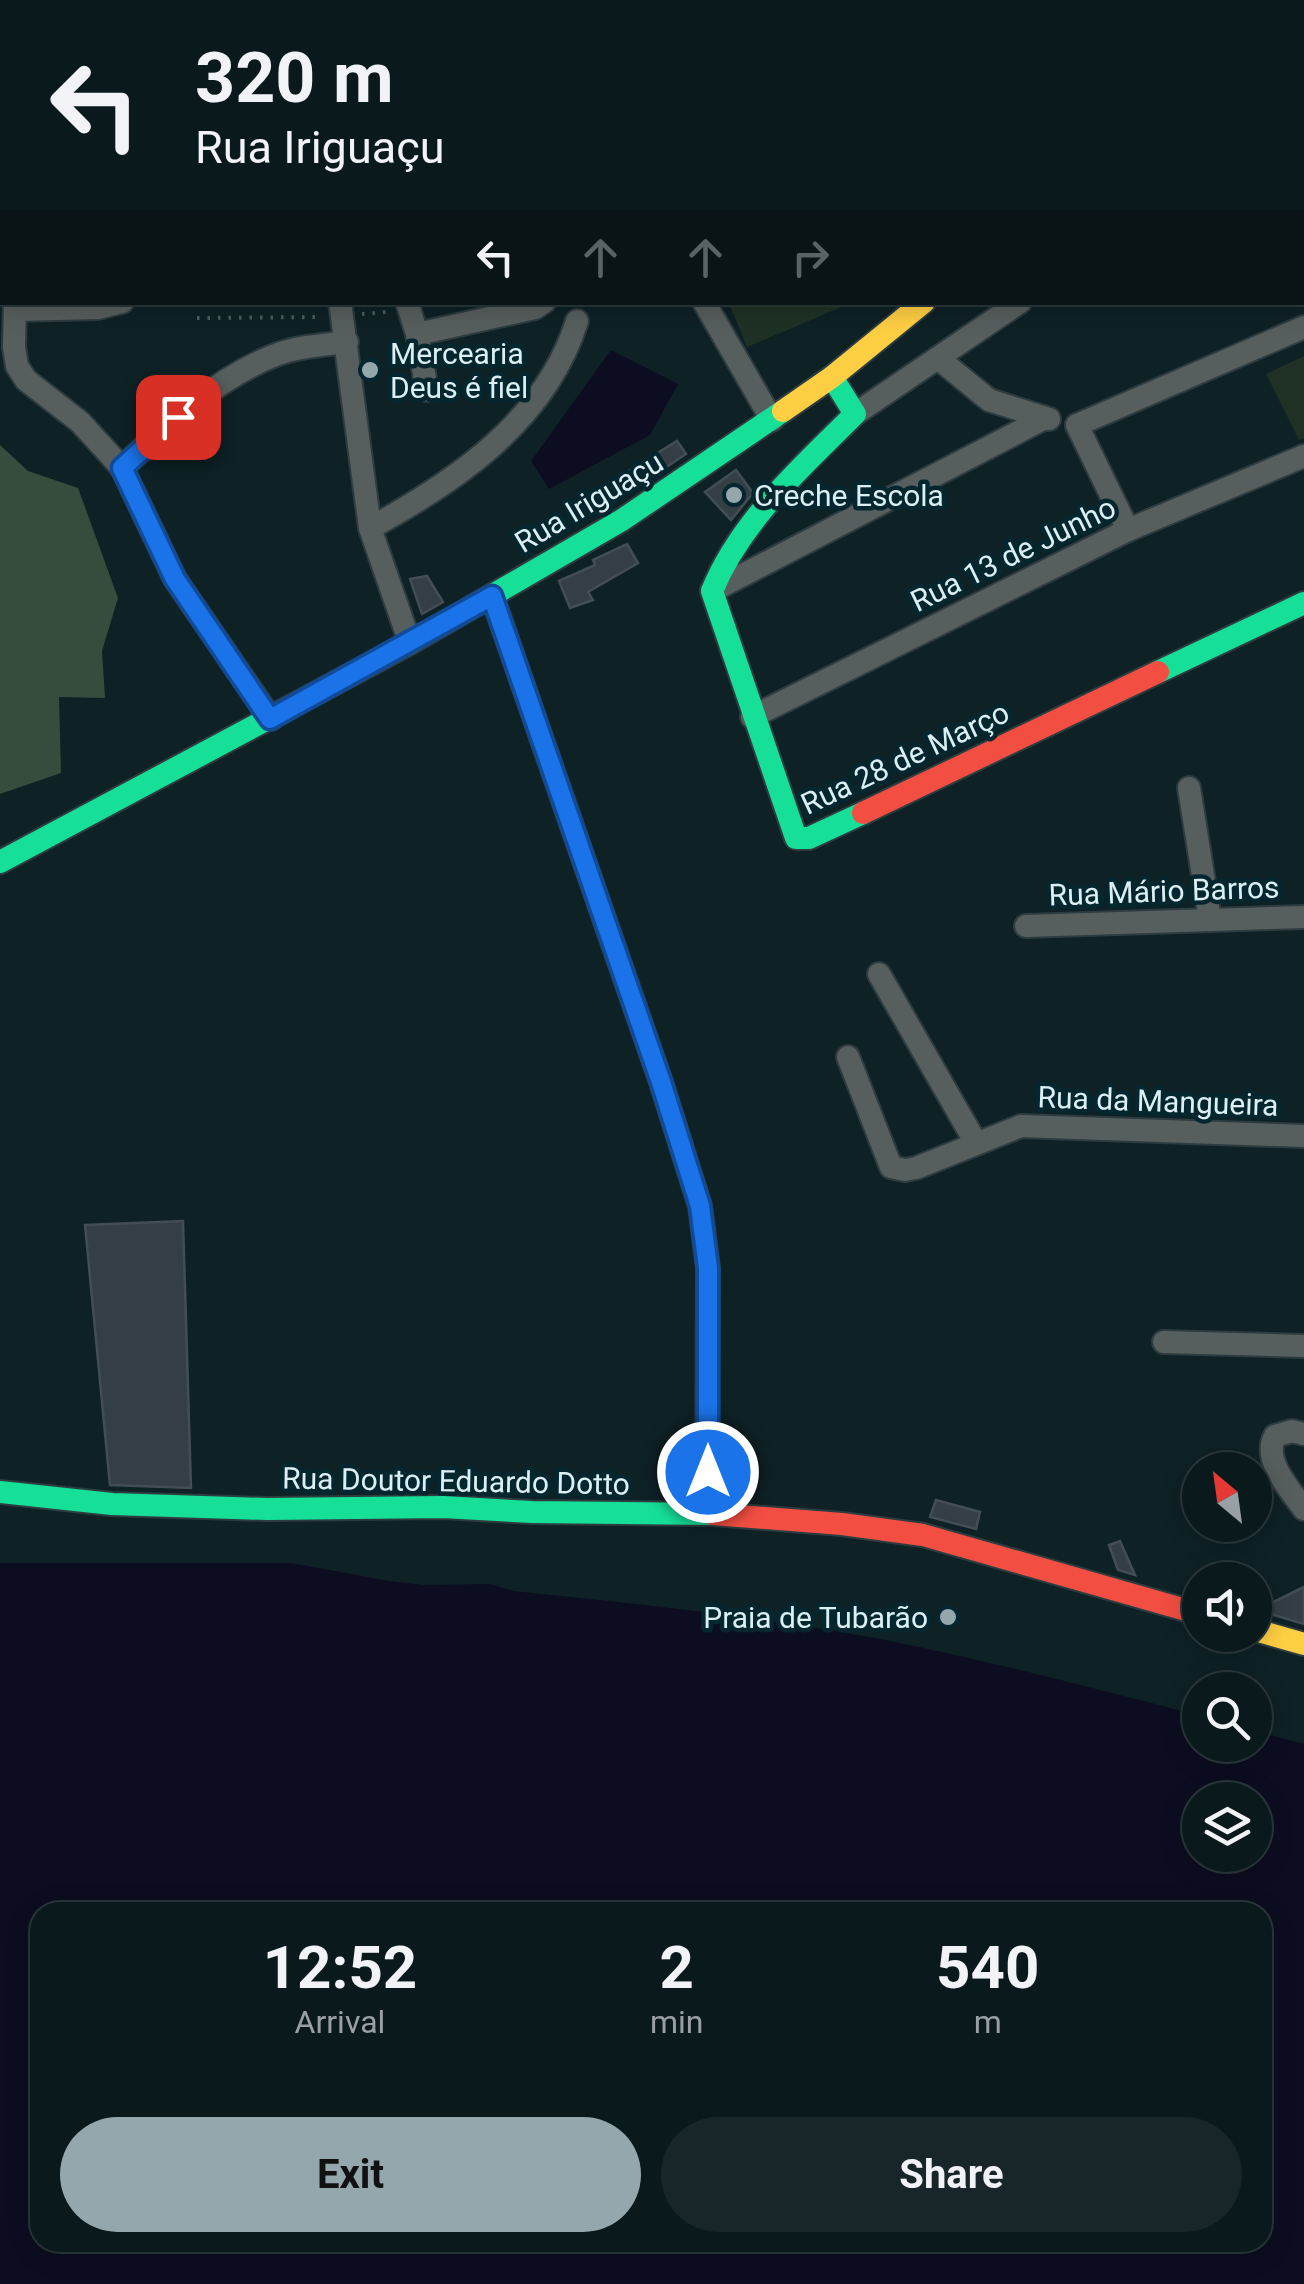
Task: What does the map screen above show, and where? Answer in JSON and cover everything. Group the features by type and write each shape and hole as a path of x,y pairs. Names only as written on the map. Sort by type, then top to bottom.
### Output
{"main road":[{"name":"Rua Iriguaçu","path":"0,862 270,719 622,520 832,378 920,305"},
{"path":"712,592 716,575 771,501 855,414 832,378"},
{"name":"Rua 28 de Março","path":"712,592 793,834 800,839 1304,603"},
{"name":"Rua Doutor Eduardo Dotto","path":"0,1492 112,1504 707,1513 842,1524 923,1535 1182,1609"},
{"path":"1272,1635 1304,1644"}],"street":[{"path":"110,305 15,306 17,366 26,380 80,422 122,468 175,579 270,719"},
{"path":"417,334 540,305"},
{"path":"706,305 772,420"},
{"path":"855,414 1016,305"},
{"path":"408,306 427,390"},
{"path":"341,310 370,528 410,642"},
{"path":"370,528 434,493 498,443 560,367 577,322"},
{"path":"939,359 989,400 1077,425 1304,327"},
{"path":"122,468 196,402 230,379 278,354 346,342"},
{"path":"712,592 1045,418"},
{"path":"1077,425 1128,530"},
{"name":"Rua 13 de Junho","path":"752,717 1128,530 1304,456"},
{"path":"492,596 661,1082 700,1206 708,1268 707,1513"},
{"path":"1189,788 1210,919"},
{"name":"Rua Mário Barros","path":"1026,926 1304,916"},
{"path":"848,1056 891,1167 916,1168 976,1143 880,974"},
{"name":"Rua da Mangueira","path":"976,1143 1011,1127 1304,1136"},
{"path":"1164,1342 1304,1346"},
{"path":"1304,1434 1275,1436 1270,1450 1274,1464 1304,1509"}],"path":[{"path":"197,318 408,306"}],"green space":[{"path":"730,305 846,305 747,347"},
{"path":"1304,356 1304,438 1299,440 1266,374"},
{"path":"0,445 28,471 78,488 118,598 102,651 105,698 59,697 61,773 0,794"}],"water":[{"path":"611,350 678,384 650,435 549,489 531,461"},
{"path":"0,1563 291,1563 389,1581 490,1584 513,1591 768,1621 954,1655 1182,1711 1182,1762 1272,1762 1272,1736 1304,1744 1304,2284 0,2284"}],"building":[{"path":"677,441 686,454 629,492 617,478"},
{"path":"736,470 753,493 731,520 705,492"},
{"path":"627,544 638,563 588,592 593,600 570,608 559,581 595,565 593,560"},
{"path":"427,576 443,602 422,614 410,579"},
{"path":"183,1221 191,1488 110,1485 85,1225"},
{"path":"936,1500 980,1512 976,1529 930,1517"},
{"path":"1120,1541 1135,1575 1118,1570 1109,1545"},
{"path":"1304,1587 1304,1624 1272,1614 1272,1603"}],"traffic: fast":[{"path":"832,377 855,414 756,518 724,565 712,591 796,838 809,838 863,813"},
{"path":"0,862 410,643 622,520 783,411"},
{"path":"1158,672 1304,603"},
{"path":"0,1492 112,1504 267,1509 443,1507 713,1514"}],"traffic: slow":[{"path":"783,411 832,377 920,305"},
{"path":"1272,1635 1304,1644"}],"traffic: jam":[{"path":"863,813 1158,672"},
{"path":"713,1514 923,1535 1182,1609"}],"place":[{"name":"Mercearia Deus é fiel","path":"370,370"},
{"name":"Creche Escola","path":"734,495"},
{"name":"Praia de Tubarão","path":"948,1617"}],"route":[{"path":"178,417 122,468 175,579 270,719 492,596 661,1082 700,1206 708,1268 708,1472"}]}
